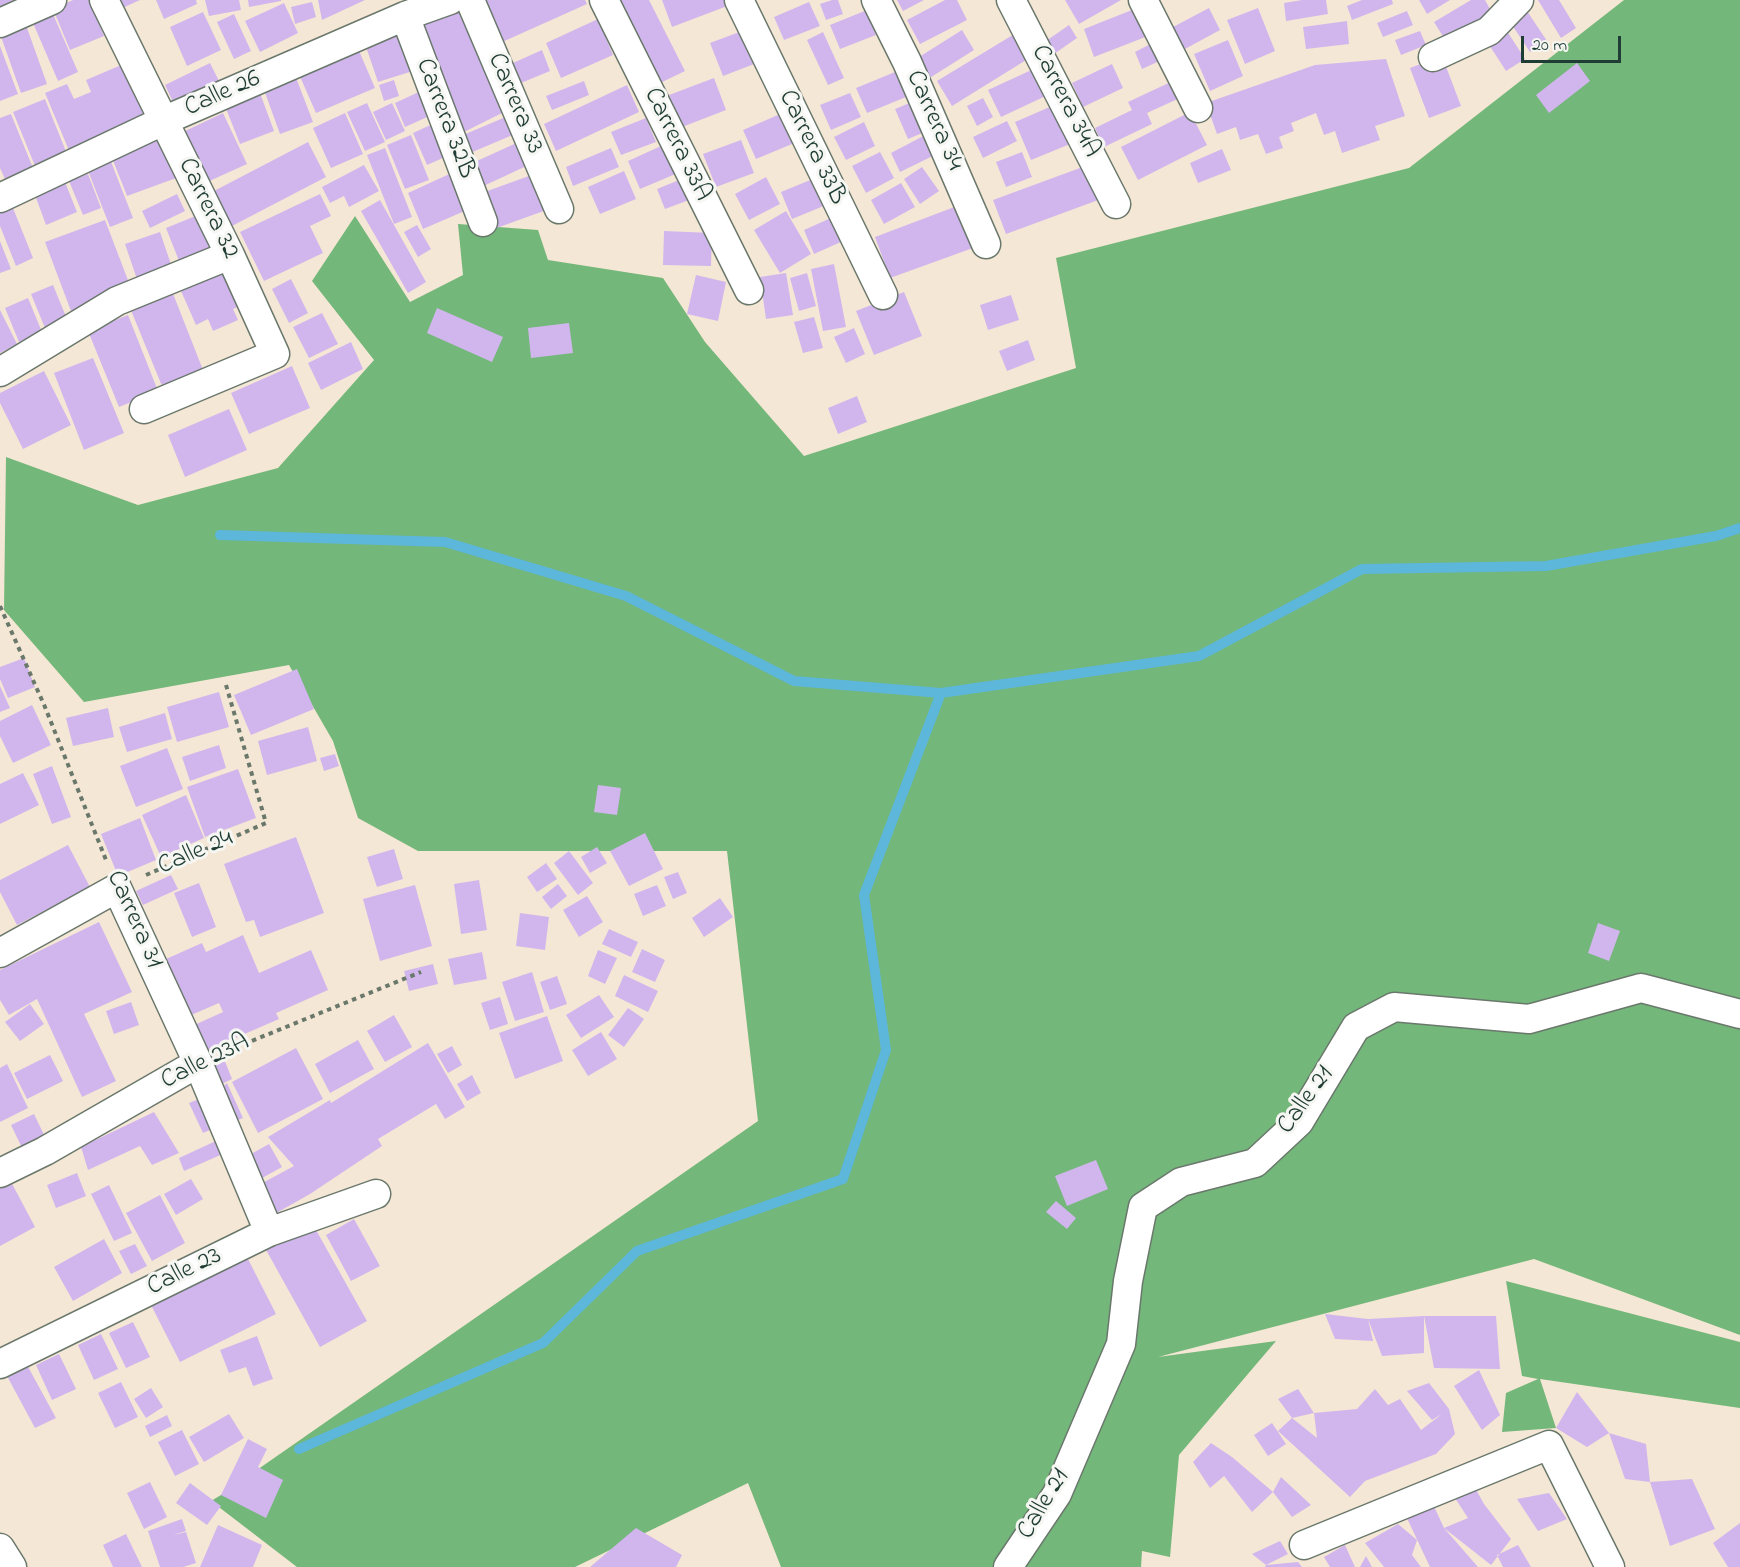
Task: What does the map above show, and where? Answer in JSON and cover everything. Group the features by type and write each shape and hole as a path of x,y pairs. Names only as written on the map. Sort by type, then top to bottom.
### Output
{"street":[{"path":"0,23 52,0"},
{"name":"Carrera 32","path":"104,0 230,255 275,354 144,410"},
{"name":"Calle 26","path":"0,198 163,121 405,16 450,0"},
{"name":"Carrera 33","path":"470,0 559,209"},
{"name":"Carrera 33A","path":"604,0 749,290"},
{"name":"Carrera 33B","path":"739,0 883,295"},
{"name":"Carrera 34","path":"876,0 907,62 986,244"},
{"name":"Carrera 34A","path":"1011,0 1116,204"},
{"path":"1143,0 1198,108"},
{"path":"1433,57 1489,31 1519,0"},
{"name":"Carrera 32B","path":"405,16 483,222"},
{"path":"0,372 117,301 230,255"},
{"path":"0,953 117,888"},
{"name":"Carrera 31","path":"117,888 198,1062 269,1232"},
{"name":"Calle 21","path":"1008,1567 1057,1494 1121,1344 1128,1281 1143,1207 1181,1182 1255,1163 1299,1122 1356,1027 1394,1007 1529,1019 1641,988 1740,1014"},
{"name":"Calle 23A","path":"0,1173 45,1151 198,1062"},
{"name":"Calle 23","path":"0,1364 269,1232 376,1194"},
{"path":"1304,1545 1549,1445 1610,1567"},
{"path":"0,1548 12,1567"}],"path":[{"name":"Carrera 31","path":"0,606 45,707 117,888"},
{"name":"Calle 24","path":"117,888 266,824 226,685"},
{"name":"Calle 23A","path":"198,1062 421,972"}],"green space":[{"path":"1624,0 1740,0 1740,1335 1534,1259 1158,1357 1276,1341 1179,1455 1170,1557 1142,1551 1141,1567 781,1567 748,1483 575,1567 297,1567 211,1501 758,1121 727,851 418,851 358,818 333,741 289,665 84,702 4,610 6,457 138,505 278,468 374,360 312,281 355,216 410,302 463,275 458,224 538,230 548,260 663,278 705,342 804,456 1076,368 1056,258 1409,168"},
{"path":"1506,1281 1740,1342 1740,1408 1540,1379 1556,1428 1502,1432 1506,1393 1538,1379 1522,1376"}],"building":[{"path":"0,0 30,0 0,13"},
{"path":"73,0 89,0 104,36 70,50 53,9"},
{"path":"114,0 140,0 118,10"},
{"path":"156,0 196,0 197,4 164,19"},
{"path":"205,0 239,0 241,10 209,16"},
{"path":"248,0 281,0 281,1 249,7"},
{"path":"318,0 365,0 322,20"},
{"path":"481,0 585,0 587,4 500,43"},
{"path":"615,0 649,0 685,71 656,85"},
{"path":"662,0 728,0 730,5 672,27"},
{"path":"838,0 843,14 826,20 820,4"},
{"path":"897,0 924,0 903,11"},
{"path":"945,0 957,0 967,20 920,44 907,20"},
{"path":"1065,0 1121,0 1079,24"},
{"path":"1326,0 1328,14 1286,21 1284,3"},
{"path":"1362,0 1392,0 1393,4 1352,20 1347,6"},
{"path":"1419,0 1450,0 1427,14"},
{"path":"1471,0 1485,0 1495,18 1449,46 1434,22"},
{"path":"1538,0 1559,0 1576,28 1561,38"},
{"path":"312,2 316,17 295,24 291,7"},
{"path":"809,2 820,26 784,40 774,17"},
{"path":"284,3 298,33 260,52 245,21"},
{"path":"455,4 508,110 464,132 412,25"},
{"path":"50,7 78,72 58,81 30,16"},
{"path":"1137,8 1148,36 1094,57 1084,29"},
{"path":"1209,8 1220,30 1185,49 1173,27"},
{"path":"1258,8 1275,51 1245,64 1227,20"},
{"path":"867,10 876,35 840,49 830,25"},
{"path":"1407,11 1413,25 1383,37 1377,23"},
{"path":"1527,11 1547,41 1530,52 1510,22"},
{"path":"203,12 221,50 187,66 170,27"},
{"path":"234,14 251,51 234,59 217,22"},
{"path":"598,19 613,55 561,78 546,43"},
{"path":"1347,21 1349,44 1306,49 1303,27"},
{"path":"26,25 47,84 21,93 0,34"},
{"path":"401,25 416,70 378,82 363,38"},
{"path":"1069,25 1077,38 1054,54 1046,41"},
{"path":"750,28 762,61 723,76 710,43"},
{"path":"1505,28 1525,59 1506,71 1486,40"},
{"path":"962,30 974,50 928,79 916,59"},
{"path":"1420,31 1426,45 1401,55 1395,40"},
{"path":"823,32 844,78 828,85 807,40"},
{"path":"1016,33 1031,57 952,106 937,81"},
{"path":"1158,40 1166,58 1142,69 1135,52"},
{"path":"1228,40 1243,76 1210,91 1194,54"},
{"path":"0,46 18,94 0,101"},
{"path":"357,46 375,88 316,113 298,72"},
{"path":"542,50 550,71 521,83 513,63"},
{"path":"1442,56 1461,106 1429,118 1410,68"},
{"path":"1386,59 1405,116 1375,126 1380,140 1342,153 1335,131 1324,135 1316,113 1291,123 1294,131 1279,137 1283,148 1266,154 1258,134 1240,140 1236,127 1217,134 1206,103 1315,65"},
{"path":"126,63 150,119 70,153 45,93 67,84 74,99 91,92 86,80"},
{"path":"210,63 220,83 175,106 165,85"},
{"path":"1577,63 1590,81 1549,113 1536,95"},
{"path":"1112,64 1123,88 1083,107 1072,83"},
{"path":"1038,67 1050,94 1001,117 988,90"},
{"path":"900,70 911,95 867,113 856,88"},
{"path":"295,75 313,122 280,134 263,87"},
{"path":"714,78 726,110 682,127 669,95"},
{"path":"394,80 399,96 384,101 379,85"},
{"path":"1175,80 1182,97 1147,113 1152,124 1104,147 1095,128 1132,110 1128,102"},
{"path":"584,81 589,95 552,110 546,96"},
{"path":"627,85 639,112 556,151 544,124"},
{"path":"423,90 434,114 405,127 395,103"},
{"path":"260,93 274,131 240,144 225,106"},
{"path":"850,93 861,117 831,130 820,105"},
{"path":"983,98 993,117 977,126 967,106"},
{"path":"45,99 67,154 35,166 13,112"},
{"path":"919,99 932,129 908,139 895,109"},
{"path":"367,103 385,142 365,151 347,112"},
{"path":"392,103 405,131 386,140 373,112"},
{"path":"1059,103 1075,142 1031,160 1015,122"},
{"path":"792,109 804,139 756,159 743,130"},
{"path":"1190,112 1207,145 1138,180 1121,147"},
{"path":"223,113 247,164 205,183 181,133"},
{"path":"345,113 363,154 331,168 313,128"},
{"path":"11,114 33,168 5,179 0,168 0,118"},
{"path":"508,116 515,134 463,156 456,138"},
{"path":"646,118 656,142 621,155 611,132"},
{"path":"1007,121 1017,141 983,158 973,137"},
{"path":"437,122 452,154 427,165 413,133"},
{"path":"864,122 875,146 846,160 834,137"},
{"path":"929,133 939,153 900,172 891,153"},
{"path":"411,135 429,180 405,189 387,145"},
{"path":"165,138 179,177 127,196 112,158"},
{"path":"523,140 533,163 477,189 466,166"},
{"path":"741,140 754,173 716,187 703,154"},
{"path":"672,141 685,170 640,189 628,161"},
{"path":"308,142 326,177 232,226 214,191"},
{"path":"385,148 412,217 394,224 367,155"},
{"path":"611,148 619,167 573,186 566,167"},
{"path":"1222,149 1231,170 1198,183 1190,163"},
{"path":"880,152 894,178 866,193 852,166"},
{"path":"1022,152 1032,177 1006,187 996,162"},
{"path":"110,159 133,218 110,227 87,168"},
{"path":"364,165 379,191 349,207 344,196 330,203 322,187"},
{"path":"1088,165 1101,199 1006,234 993,200"},
{"path":"922,167 939,191 920,204 904,179"},
{"path":"458,170 474,207 423,229 408,193"},
{"path":"624,171 636,199 600,214 588,187"},
{"path":"540,172 552,208 491,230 479,194"},
{"path":"88,174 101,208 83,215 69,181"},
{"path":"689,176 697,197 665,209 657,189"},
{"path":"820,176 831,203 792,219 781,192"},
{"path":"766,177 780,204 749,220 735,194"},
{"path":"65,182 77,212 46,225 35,195"},
{"path":"901,183 915,207 884,224 871,200"},
{"path":"177,194 185,211 150,228 142,211"},
{"path":"320,194 331,216 310,226 323,253 264,281 240,232"},
{"path":"380,200 426,282 408,293 361,211"},
{"path":"957,206 973,248 890,278 875,237"},
{"path":"13,208 33,258 16,266 0,226 0,213"},
{"path":"786,211 811,254 780,273 754,230"},
{"path":"203,213 219,251 181,266 166,228"},
{"path":"842,213 852,237 814,254 804,230"},
{"path":"105,220 131,288 71,311 45,242"},
{"path":"417,225 431,249 418,257 404,232"},
{"path":"664,231 712,233 711,266 663,265"},
{"path":"160,232 175,276 140,288 125,244"},
{"path":"0,241 11,269 0,273"},
{"path":"834,264 846,327 823,331 811,269"},
{"path":"234,268 249,302 233,309 238,320 213,331 208,319 196,325 181,291"},
{"path":"786,273 793,315 766,319 760,277"},
{"path":"807,273 816,306 799,311 790,278"},
{"path":"696,275 726,282 718,321 687,314"},
{"path":"291,279 308,313 289,323 272,289"},
{"path":"53,285 67,319 45,328 31,294"},
{"path":"170,286 205,375 164,391 128,303"},
{"path":"904,292 922,336 874,355 856,311"},
{"path":"1011,295 1019,320 988,330 980,305"},
{"path":"28,298 42,332 19,342 5,308"},
{"path":"437,308 503,337 492,362 427,333"},
{"path":"0,310 17,344 0,353"},
{"path":"322,313 338,344 309,358 293,327"},
{"path":"128,315 158,391 119,407 88,331"},
{"path":"814,317 823,348 803,353 794,322"},
{"path":"569,323 573,353 531,358 528,328"},
{"path":"854,328 865,354 846,363 834,337"},
{"path":"1028,340 1035,360 1007,371 999,351"},
{"path":"351,342 363,369 321,390 308,363"},
{"path":"93,358 124,433 84,450 54,373"},
{"path":"292,366 310,408 249,434 231,393"},
{"path":"44,371 71,425 23,449 0,403 0,393"},
{"path":"857,396 867,422 838,434 828,408"},
{"path":"229,409 247,450 185,477 168,435"},
{"path":"24,658 35,687 8,698 0,679 0,667"},
{"path":"297,669 314,709 251,735 234,695"},
{"path":"0,686 10,708 0,712"},
{"path":"219,692 229,727 177,742 167,707"},
{"path":"32,705 51,745 13,763 0,736 0,721"},
{"path":"108,708 114,737 73,746 66,718"},
{"path":"165,713 172,739 127,752 119,727"},
{"path":"308,727 317,761 267,775 258,741"},
{"path":"219,745 226,768 190,781 182,757"},
{"path":"167,748 183,789 136,807 120,766"},
{"path":"335,754 339,766 324,771 320,758"},
{"path":"52,766 71,817 52,824 33,774"},
{"path":"238,769 256,818 205,837 187,787"},
{"path":"23,773 39,805 0,824 0,784"},
{"path":"598,785 621,788 617,815 594,812"},
{"path":"186,795 204,838 161,857 142,815"},
{"path":"140,818 156,860 118,876 101,834"},
{"path":"645,833 663,869 629,886 610,851"},
{"path":"296,837 324,913 260,937 254,920 246,922 224,864"},
{"path":"68,845 90,887 17,925 0,892 0,880"},
{"path":"597,847 607,863 590,873 581,857"},
{"path":"394,849 403,879 377,887 367,857"},
{"path":"569,851 593,883 578,895 554,863"},
{"path":"546,863 557,879 537,892 527,877"},
{"path":"678,872 687,893 673,899 664,877"},
{"path":"171,875 178,889 143,905 136,891"},
{"path":"479,880 487,930 461,934 454,884"},
{"path":"199,883 216,927 192,937 174,893"},
{"path":"558,884 567,896 551,909 542,897"},
{"path":"415,885 432,946 380,961 363,899"},
{"path":"657,885 666,906 643,916 634,894"},
{"path":"587,896 603,922 579,937 563,910"},
{"path":"720,898 733,917 704,937 692,918"},
{"path":"520,913 549,917 545,950 516,946"},
{"path":"99,922 132,992 84,1014 116,1081 82,1097 37,999 9,1015 0,1000 0,970"},
{"path":"1598,923 1620,931 1609,961 1588,953"},
{"path":"609,929 638,942 631,957 602,944"},
{"path":"243,935 259,973 311,950 328,990 276,1013 279,1019 201,1053 190,1027 223,1012 219,1003 182,1019 157,963 202,943 206,952"},
{"path":"642,949 665,960 655,982 632,972"},
{"path":"598,950 617,958 605,984 588,976"},
{"path":"482,952 487,979 454,985 448,959"},
{"path":"433,964 438,984 409,991 404,971"},
{"path":"532,972 544,1012 515,1021 502,982"},
{"path":"624,975 658,991 648,1012 615,996"},
{"path":"557,976 567,1004 550,1010 540,982"},
{"path":"599,995 614,1017 581,1038 566,1015"},
{"path":"500,997 508,1024 490,1030 481,1003"},
{"path":"131,1002 139,1025 114,1034 106,1011"},
{"path":"30,1004 44,1024 20,1041 5,1022"},
{"path":"628,1008 644,1019 624,1047 608,1035"},
{"path":"394,1015 412,1047 385,1062 367,1031"},
{"path":"547,1016 563,1061 515,1079 499,1033"},
{"path":"601,1032 617,1059 588,1076 572,1050"},
{"path":"358,1040 374,1069 330,1093 315,1064"},
{"path":"428,1043 465,1107 445,1119 436,1104 378,1139 382,1146 310,1194 271,1216 255,1187 294,1166 268,1137 330,1100 331,1103"},
{"path":"452,1046 462,1065 448,1073 437,1054"},
{"path":"296,1048 323,1099 258,1133 232,1082"},
{"path":"50,1055 63,1081 27,1099 14,1073"},
{"path":"224,1059 232,1079 214,1088 204,1066"},
{"path":"7,1064 28,1108 0,1122 0,1068"},
{"path":"472,1075 481,1093 467,1101 457,1084"},
{"path":"227,1083 243,1118 228,1124 215,1095"},
{"path":"199,1099 212,1129 203,1133 189,1103"},
{"path":"154,1112 179,1153 152,1165 140,1146 88,1170 81,1147"},
{"path":"34,1114 47,1141 24,1152 11,1125"},
{"path":"218,1140 225,1153 184,1171 179,1158"},
{"path":"269,1144 282,1167 255,1182 242,1159"},
{"path":"1096,1160 1108,1189 1067,1206 1055,1176"},
{"path":"77,1173 86,1196 56,1208 47,1185"},
{"path":"9,1178 35,1227 0,1246 0,1183"},
{"path":"191,1179 203,1199 176,1215 164,1194"},
{"path":"109,1185 132,1233 114,1241 91,1194"},
{"path":"160,1195 185,1243 152,1261 126,1213"},
{"path":"1056,1201 1076,1218 1067,1229 1046,1212"},
{"path":"354,1219 380,1266 351,1281 326,1235"},
{"path":"311,1221 367,1321 320,1347 265,1248"},
{"path":"104,1239 122,1273 73,1301 54,1267"},
{"path":"135,1244 147,1266 131,1274 119,1251"},
{"path":"247,1257 276,1314 180,1362 151,1305"},
{"path":"1325,1314 1368,1319 1373,1341 1335,1339"},
{"path":"1424,1316 1424,1353 1382,1356 1368,1319"},
{"path":"1424,1316 1496,1316 1500,1369 1434,1368"},
{"path":"133,1322 150,1357 126,1368 109,1333"},
{"path":"101,1334 118,1369 94,1380 78,1345"},
{"path":"257,1336 273,1379 253,1386 246,1367 229,1373 220,1350"},
{"path":"59,1354 76,1389 52,1400 36,1365"},
{"path":"27,1365 56,1418 35,1428 7,1376"},
{"path":"1479,1370 1500,1415 1482,1430 1454,1386"},
{"path":"121,1382 138,1417 115,1428 98,1393"},
{"path":"1429,1383 1449,1409 1455,1434 1436,1454 1365,1481 1350,1497 1278,1431 1292,1418 1317,1438 1314,1413 1357,1409 1375,1389 1388,1405 1400,1399 1421,1430 1442,1414 1432,1420 1407,1391"},
{"path":"151,1388 163,1407 146,1418 134,1399"},
{"path":"1298,1389 1314,1413 1292,1418 1278,1399"},
{"path":"1577,1392 1609,1433 1587,1447 1556,1428"},
{"path":"229,1414 244,1438 204,1462 189,1437"},
{"path":"167,1415 172,1426 150,1437 145,1426"},
{"path":"1272,1423 1286,1444 1268,1456 1254,1435"},
{"path":"182,1430 199,1464 175,1476 158,1442"},
{"path":"1609,1433 1646,1444 1650,1482 1625,1479"},
{"path":"248,1439 267,1449 258,1467 283,1480 266,1518 221,1495"},
{"path":"1211,1443 1232,1457 1273,1492 1252,1512 1224,1476 1210,1488 1193,1462"},
{"path":"1281,1477 1311,1505 1292,1517 1273,1492"},
{"path":"1692,1479 1715,1529 1670,1546 1650,1482"},
{"path":"150,1482 167,1517 144,1529 127,1493"},
{"path":"190,1483 221,1506 207,1525 176,1503"},
{"path":"1474,1486 1484,1504 1511,1539 1491,1565 1444,1528 1468,1518 1453,1495"},
{"path":"1549,1493 1567,1519 1538,1531 1517,1499"},
{"path":"1432,1502 1444,1528 1478,1567 1430,1567 1405,1514"},
{"path":"182,1519 186,1531 173,1535 186,1532 196,1563 183,1567 160,1567 148,1531"},
{"path":"1740,1523 1740,1567 1728,1567 1713,1543"},
{"path":"1398,1524 1417,1540 1412,1555 1421,1567 1384,1567 1365,1543"},
{"path":"218,1525 262,1545 253,1567 200,1567"},
{"path":"636,1528 682,1555 676,1567 590,1567"},
{"path":"126,1534 142,1567 113,1567 103,1545"},
{"path":"1280,1541 1288,1554 1266,1565 1252,1554"},
{"path":"1345,1545 1355,1567 1330,1567 1324,1557"},
{"path":"1518,1545 1531,1567 1503,1567 1497,1555"},
{"path":"1366,1556 1372,1567 1360,1567"},
{"path":"1298,1562 1302,1567 1265,1567 1266,1565"}],"waterway":[{"path":"299,1449 543,1343 637,1251 843,1179 886,1050 864,895 941,693 1199,656 1362,569 1546,566 1716,536 1740,528"},
{"path":"220,535 445,542 626,596 794,681 941,693"}]}
